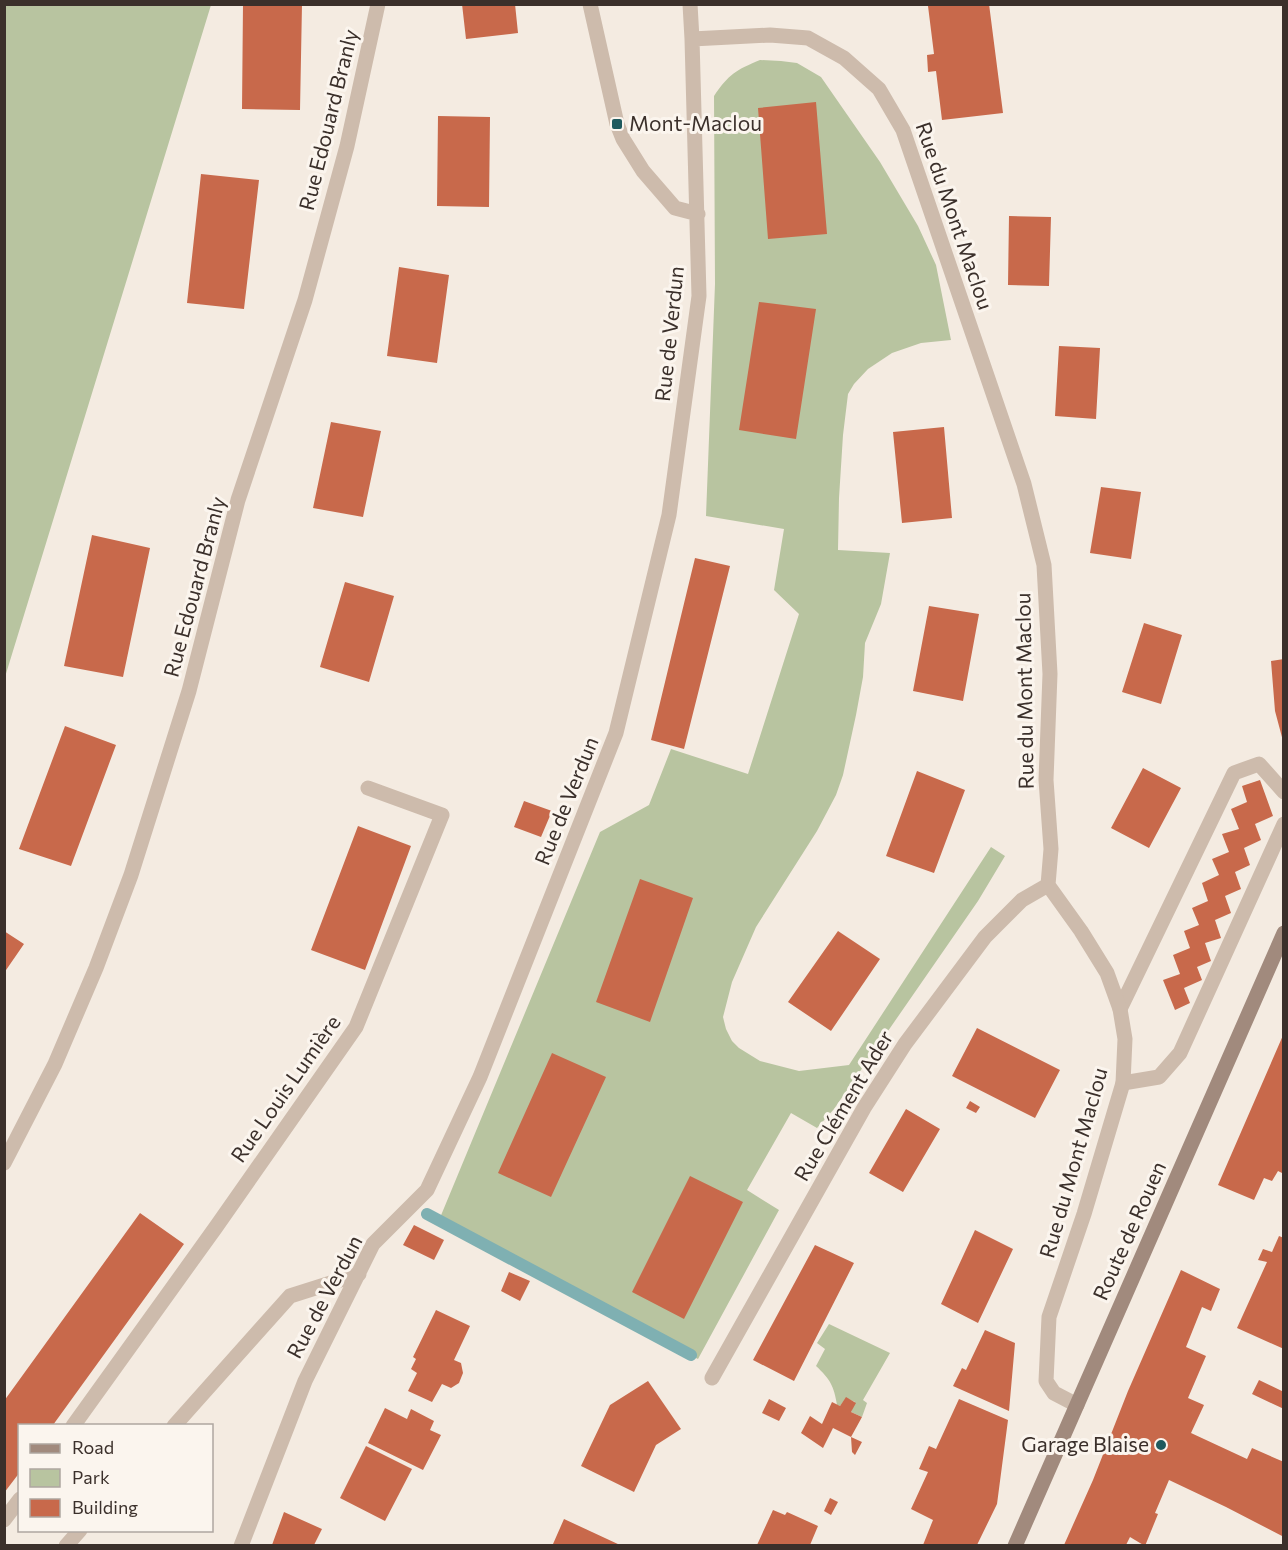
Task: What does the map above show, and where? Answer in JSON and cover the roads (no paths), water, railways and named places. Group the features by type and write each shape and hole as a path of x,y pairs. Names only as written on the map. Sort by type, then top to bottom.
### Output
{"street":[{"name":"Rue Edouard Branly","path":"4,1163 55,1064 132,875 189,691 238,500 305,300 346,146 378,4"},
{"path":"590,4 617,124 624,140 643,171 675,208 698,214"},
{"name":"Rue de Verdun","path":"242,1545 305,1381 373,1244 427,1190 480,1077 616,733 669,515 699,296 690,4"},
{"name":"Rue du Mont Maclou","path":"692,39 770,35 808,38 844,58 879,89 903,130 1024,484 1044,565 1050,674 1046,780 1051,849 1048,885 1107,973 1120,1009 1125,1039 1123,1083 1084,1214 1049,1317 1046,1381 1054,1393 1077,1405"},
{"path":"1120,1009 1234,772 1259,764 1284,792"},
{"name":"Rue Louis Lumière","path":"74,1424 356,1027 442,815 368,788"},
{"path":"1123,1083 1159,1077 1180,1053 1284,824"},
{"name":"Rue Clément Ader","path":"712,1378 864,1108 905,1044 985,938 1022,900 1048,885"},
{"name":"Route de Rouen","path":"1015,1545 1284,933"},
{"path":"175,1424 290,1296 358,1274"},
{"path":"4,1520 18,1502"},
{"path":"66,1545 78,1532"}],"waterway":[{"path":"427,1214 691,1355"}],"place":[{"name":"Mont-Maclou","path":"617,124"},
{"name":"Garage Blaise","path":"1161,1445"}]}
